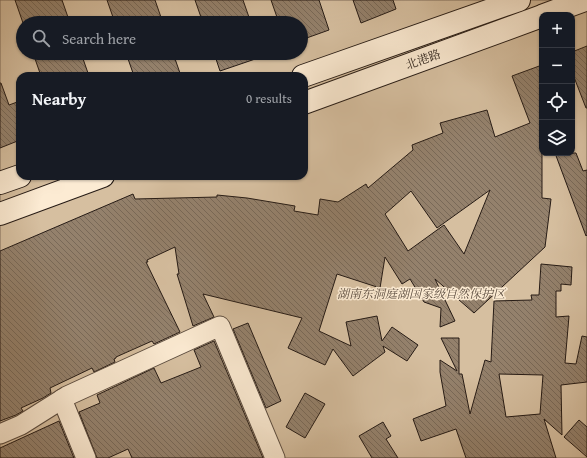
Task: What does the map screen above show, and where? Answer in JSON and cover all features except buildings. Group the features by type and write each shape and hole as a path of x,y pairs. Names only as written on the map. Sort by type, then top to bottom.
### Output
{"main road":[{"name":"北港路","path":"308,74 519,0"},
{"name":"北港路","path":"551,12 585,0"},
{"name":"北港路","path":"308,102 539,16"},
{"path":"0,183 16,177"},
{"path":"0,214 92,180"}],"street":[{"path":"0,434 21,425 62,399 220,326 275,458"},
{"path":"62,399 86,458"}],"green space":[{"name":"湖南东洞庭湖国家级自然保护区","path":"0,0 587,0 587,458 0,458"}]}
